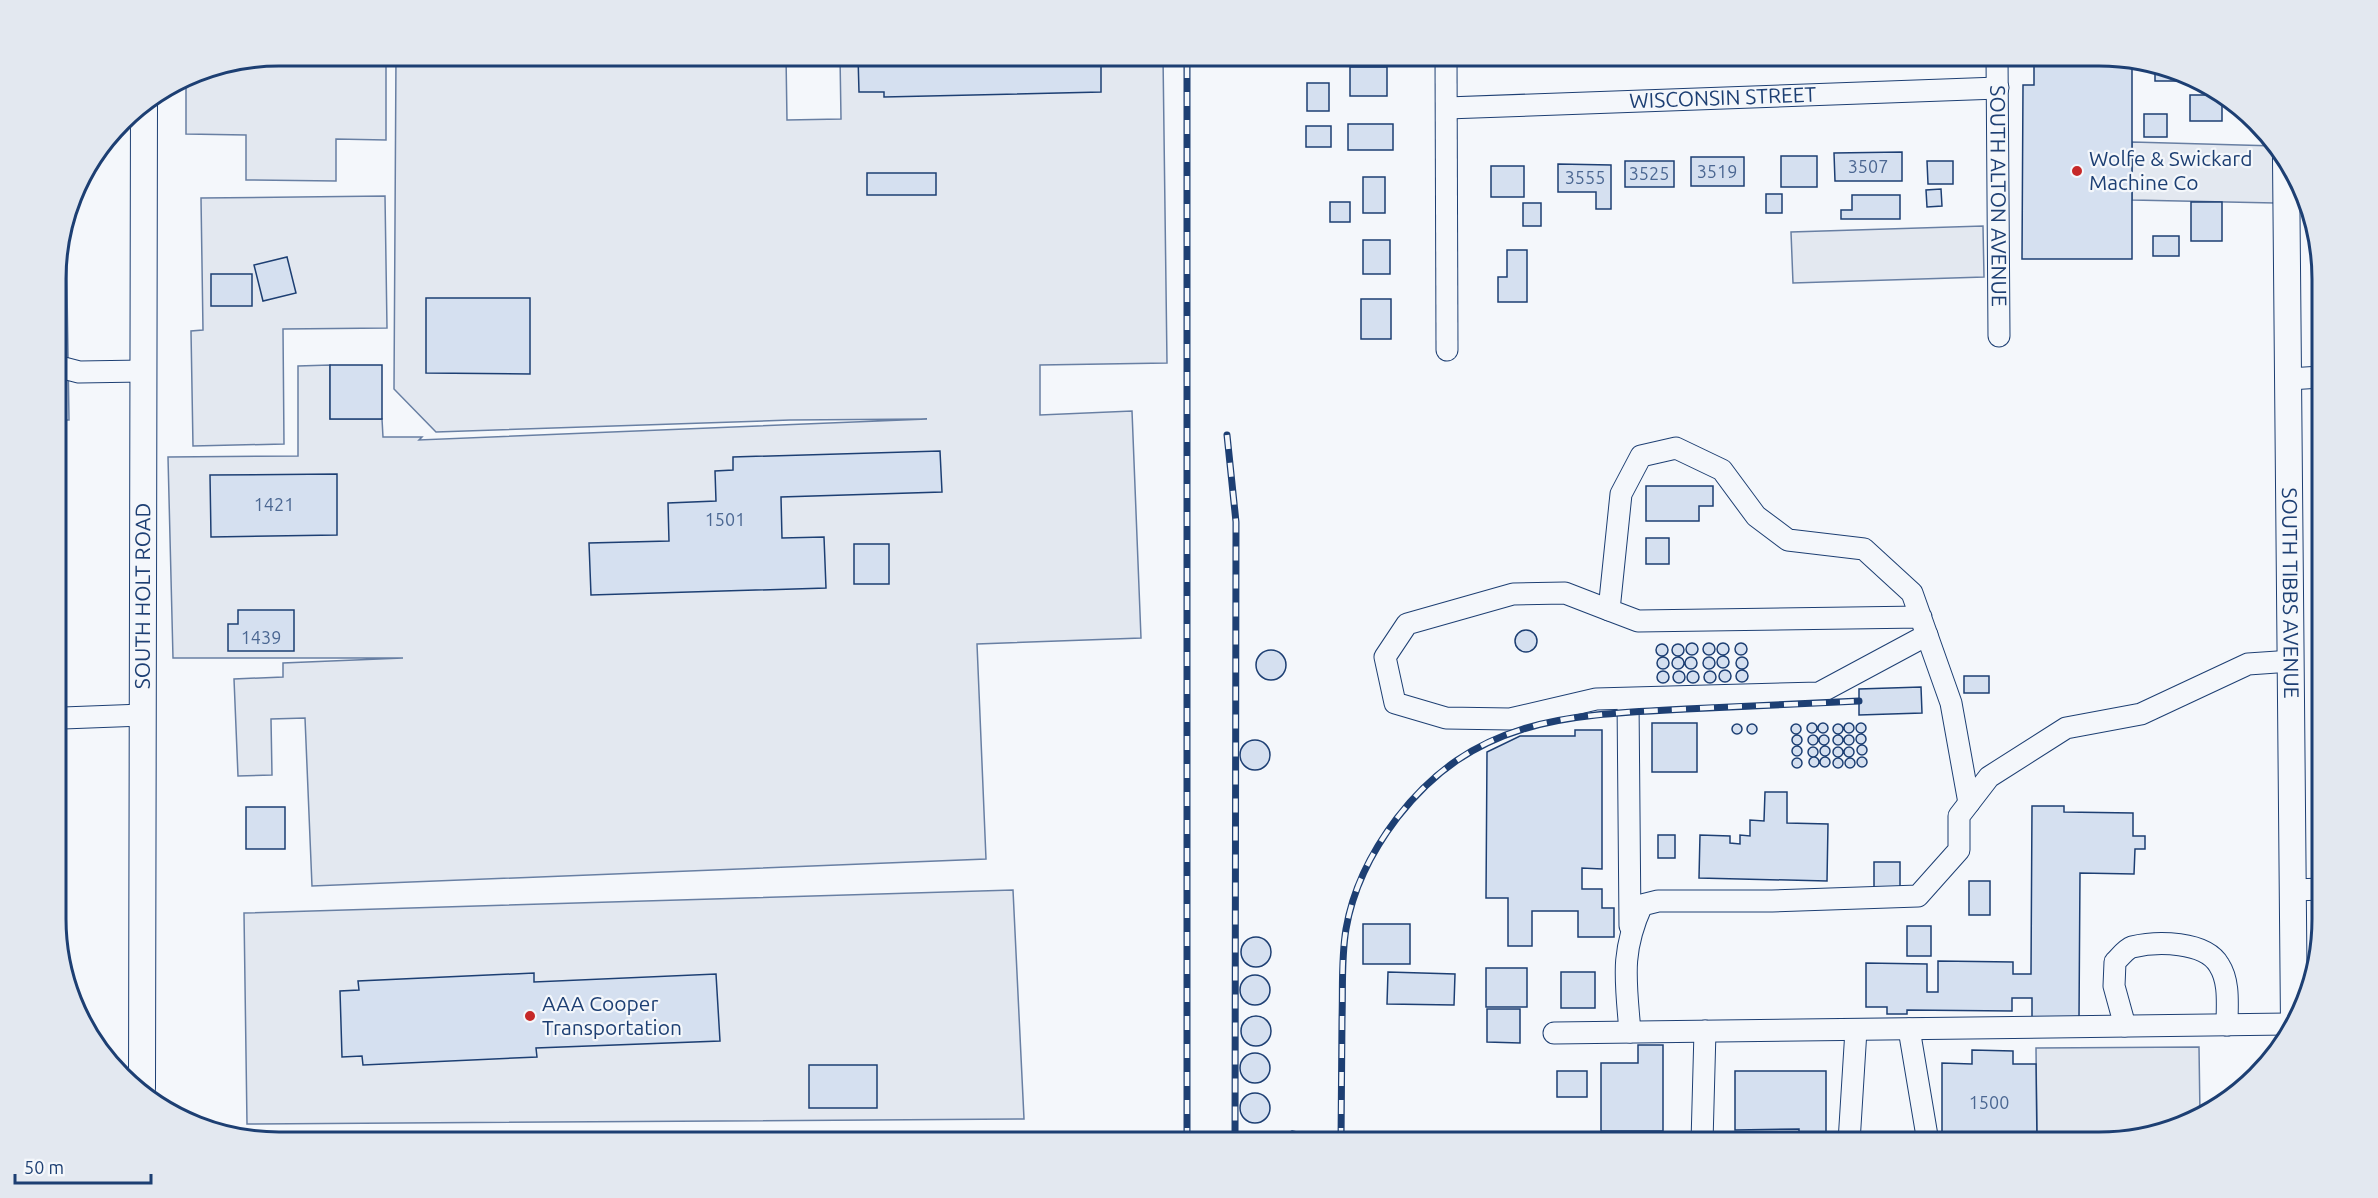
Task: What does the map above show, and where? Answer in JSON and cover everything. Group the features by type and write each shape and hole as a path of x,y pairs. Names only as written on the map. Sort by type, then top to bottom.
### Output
{"main road":[{"name":"SOUTH HOLT ROAD","path":"142,1082 144,115"},
{"name":"SOUTH TIBBS AVENUE","path":"2286,179 2294,1004"}],"street":[{"path":"1446,66 1447,350"},
{"name":"SOUTH ALTON AVENUE","path":"1997,66 1999,336"},
{"name":"WISCONSIN STREET","path":"1447,108 1998,88"},
{"path":"66,369 79,372 143,371"},
{"path":"2289,379 2312,378"},
{"path":"1609,610 1621,494 1641,456 1676,448 1722,470 1756,516 1788,540 1864,549 1912,593 1951,703 1969,803"},
{"path":"1565,593 1638,621 1924,626 1819,693 1596,699 1510,719 1446,718 1395,703 1385,657 1407,624 1514,594 1565,593"},
{"path":"1630,930 1642,905 1658,901 1918,896 1959,850 1959,816 1989,777 2066,728 2141,714 2248,664 2292,661"},
{"path":"1628,699 1630,930 1624,964 1630,1032"},
{"path":"66,717 143,716"},
{"path":"2294,890 2312,889"},
{"path":"2125,1026 2114,986 2115,962 2130,947 2183,944 2208,952 2218,963 2225,978 2228,1025"},
{"path":"1554,1033 2283,1025"},
{"path":"1909,1029 1926,1132"},
{"path":"1850,1132 1856,1030"},
{"path":"1702,1132 1705,1031"}],"shaded area":[{"path":"265,66 386,66 386,140 336,139 336,181 246,180 246,135 186,134 186,88 211,77"},
{"path":"396,66 786,66 787,120 841,119 840,66 1163,66 1167,363 1040,365 1040,415 1132,411 1141,638 977,644 986,859 312,886 305,718 271,719 272,775 238,776 234,679 283,677 283,663 403,658 173,658 168,457 298,456 298,366 330,365 330,419 382,419 383,437 422,437 419,440 927,419 790,420 436,432 394,389"},
{"path":"2132,142 2265,146 2276,161 2275,203 2132,200"},
{"path":"385,196 387,328 283,329 284,444 193,446 191,331 203,330 201,198"},
{"path":"1983,226 1984,277 1793,283 1791,232"},
{"path":"67,261 69,420 66,420"},
{"path":"1013,890 1024,1119 247,1124 244,913"},
{"path":"2199,1047 2200,1106 2167,1121 2140,1128 2113,1132 2037,1132 2036,1048"}],"building":[{"path":"858,66 1101,66 1101,92 884,97 884,92 859,92"},
{"name":"Wolfe & Swickard Machine Co","path":"2034,66 2113,66 2132,69 2132,259 2022,259 2023,85 2034,85"},
{"path":"1350,67 1387,67 1387,96 1350,96"},
{"path":"2155,73 2176,80 2176,81 2155,81"},
{"path":"1307,83 1329,83 1329,111 1307,111"},
{"path":"2190,95 2205,95 2222,105 2222,121 2190,121"},
{"path":"2144,114 2167,114 2167,137 2144,137"},
{"path":"1348,124 1393,124 1393,150 1348,150"},
{"path":"1306,126 1331,126 1331,147 1306,147"},
{"path":"1902,152 1902,181 1835,181 1834,153"},
{"path":"1781,156 1817,156 1817,187 1781,187"},
{"path":"1691,157 1744,157 1744,186 1691,186"},
{"path":"1625,161 1674,161 1674,187 1625,187"},
{"path":"1927,161 1953,161 1953,184 1928,184"},
{"path":"1558,164 1611,165 1611,209 1596,209 1596,192 1558,192"},
{"path":"1491,166 1524,166 1524,197 1491,197"},
{"path":"867,173 936,173 936,195 867,195"},
{"path":"1363,177 1385,177 1385,213 1363,213"},
{"path":"1941,189 1942,206 1927,207 1926,190"},
{"path":"1766,194 1782,194 1782,213 1766,213"},
{"path":"1852,195 1900,195 1900,219 1841,219 1841,210 1852,210"},
{"path":"1330,202 1350,202 1350,222 1330,222"},
{"path":"2191,202 2222,202 2222,241 2191,241"},
{"path":"1523,203 1541,203 1541,226 1523,226"},
{"path":"2153,236 2179,236 2179,256 2153,256"},
{"path":"1363,240 1390,240 1390,274 1363,274"},
{"path":"1507,250 1527,250 1527,302 1498,302 1498,277 1507,277"},
{"path":"287,257 296,293 263,301 254,265"},
{"path":"211,274 252,274 252,306 211,306"},
{"path":"426,298 530,298 530,374 426,373"},
{"path":"1361,299 1391,299 1391,339 1361,339"},
{"path":"330,365 382,365 382,419 330,419"},
{"path":"940,451 942,492 781,497 782,538 824,537 826,588 591,595 589,543 669,541 668,503 716,501 715,471 733,470 733,457"},
{"path":"337,474 337,535 211,537 210,475"},
{"path":"1646,486 1713,486 1713,506 1699,506 1699,521 1646,521"},
{"path":"1646,538 1669,538 1669,564 1646,564"},
{"path":"854,544 889,544 889,584 854,584"},
{"path":"238,610 294,610 294,651 228,651 228,624 238,624"},
{"path":"1526,630 1534,633 1537,641 1534,649 1526,652 1518,649 1515,641 1518,633"},
{"path":"1692,643 1698,649 1692,655 1686,649"},
{"path":"1709,643 1715,649 1709,655 1703,649"},
{"path":"1723,643 1729,649 1723,655 1717,649"},
{"path":"1741,643 1747,649 1741,655 1735,649"},
{"path":"1662,644 1668,650 1662,656 1656,650"},
{"path":"1678,644 1684,650 1678,656 1672,650"},
{"path":"1271,650 1282,654 1286,665 1282,676 1271,680 1260,676 1256,665 1260,654"},
{"path":"1723,656 1729,662 1723,668 1717,662"},
{"path":"1663,657 1669,663 1663,669 1657,663"},
{"path":"1678,657 1684,663 1678,669 1672,663"},
{"path":"1691,657 1697,663 1691,669 1685,663"},
{"path":"1709,657 1715,663 1709,669 1703,663"},
{"path":"1742,657 1748,663 1742,669 1736,663"},
{"path":"1725,670 1731,676 1725,682 1719,676"},
{"path":"1742,670 1748,676 1742,682 1736,676"},
{"path":"1663,671 1669,677 1663,683 1657,677"},
{"path":"1679,671 1685,677 1679,683 1673,677"},
{"path":"1693,671 1699,677 1693,683 1687,677"},
{"path":"1710,671 1716,677 1710,683 1704,677"},
{"path":"1964,676 1989,676 1989,693 1964,693"},
{"path":"1921,687 1922,713 1859,715 1859,689"},
{"path":"1652,723 1697,723 1697,772 1652,772"},
{"path":"1812,723 1817,728 1812,733 1807,728"},
{"path":"1823,723 1828,728 1823,733 1818,728"},
{"path":"1849,723 1854,728 1849,733 1844,728"},
{"path":"1861,723 1866,728 1861,733 1856,728"},
{"path":"1737,724 1742,729 1737,734 1732,729"},
{"path":"1752,724 1757,729 1752,734 1747,729"},
{"path":"1796,724 1801,729 1796,734 1791,729"},
{"path":"1838,724 1843,729 1838,734 1833,729"},
{"path":"1575,730 1602,730 1602,869 1582,868 1582,889 1602,889 1602,908 1614,908 1614,937 1578,937 1578,911 1532,911 1532,946 1508,946 1508,898 1486,898 1487,752 1520,736 1575,736"},
{"path":"1861,734 1866,739 1861,744 1856,739"},
{"path":"1797,735 1802,740 1797,745 1792,740"},
{"path":"1813,735 1818,740 1813,745 1808,740"},
{"path":"1824,735 1829,740 1824,745 1819,740"},
{"path":"1838,735 1843,740 1838,745 1833,740"},
{"path":"1849,735 1854,740 1849,745 1844,740"},
{"path":"1255,740 1266,744 1270,755 1266,766 1255,770 1244,766 1240,755 1244,744"},
{"path":"1862,745 1867,750 1862,755 1857,750"},
{"path":"1797,746 1802,751 1797,756 1792,751"},
{"path":"1825,746 1830,751 1825,756 1820,751"},
{"path":"1813,747 1818,752 1813,757 1808,752"},
{"path":"1838,747 1843,752 1838,757 1833,752"},
{"path":"1849,747 1854,752 1849,757 1844,752"},
{"path":"1814,757 1819,762 1814,767 1809,762"},
{"path":"1825,757 1830,762 1825,767 1820,762"},
{"path":"1862,757 1867,762 1862,767 1857,762"},
{"path":"1797,758 1802,763 1797,768 1792,763"},
{"path":"1838,758 1843,763 1838,768 1833,763"},
{"path":"1850,758 1855,763 1850,768 1845,763"},
{"path":"1765,792 1787,792 1787,823 1828,824 1827,881 1699,878 1700,835 1730,836 1730,843 1740,844 1740,835 1750,836 1750,820 1764,821"},
{"path":"2032,806 2064,806 2064,812 2133,813 2133,836 2145,836 2145,849 2135,849 2134,874 2080,873 2079,1019 2032,1019 2032,998 2012,998 2012,1011 1907,1010 1907,1014 1887,1014 1887,1007 1866,1007 1866,963 1927,964 1927,992 1938,992 1938,961 2013,962 2013,974 2031,974"},
{"path":"246,807 285,807 285,849 246,849"},
{"path":"1658,835 1675,835 1675,858 1658,858"},
{"path":"1874,862 1900,862 1900,887 1874,887"},
{"path":"1969,881 1990,881 1990,915 1969,915"},
{"path":"1363,924 1410,924 1410,964 1363,964"},
{"path":"1907,926 1931,926 1931,956 1907,956"},
{"path":"1256,937 1267,941 1271,952 1267,963 1256,967 1245,963 1241,952 1245,941"},
{"path":"1486,968 1527,968 1527,1007 1486,1007"},
{"path":"1388,972 1455,974 1454,1005 1387,1004"},
{"path":"1561,972 1595,972 1595,1008 1561,1008"},
{"name":"AAA Cooper Transportation","path":"534,973 534,982 716,974 720,1041 536,1048 537,1057 363,1065 362,1056 342,1057 340,991 359,990 358,981"},
{"path":"1255,975 1266,979 1270,990 1266,1001 1255,1005 1244,1001 1240,990 1244,979"},
{"path":"1487,1009 1520,1009 1520,1043 1487,1042"},
{"path":"1256,1016 1267,1020 1271,1031 1267,1042 1256,1046 1245,1042 1241,1031 1245,1020"},
{"path":"1638,1045 1663,1045 1663,1131 1601,1131 1601,1063 1638,1063"},
{"path":"1972,1050 2013,1051 2013,1064 2036,1064 2037,1132 1942,1132 1942,1063 1972,1064"},
{"path":"1255,1053 1266,1057 1270,1068 1266,1079 1255,1083 1244,1079 1240,1068 1244,1057"},
{"path":"809,1065 877,1065 877,1108 809,1108"},
{"path":"1557,1071 1587,1071 1587,1097 1557,1097"},
{"path":"1735,1071 1826,1071 1826,1132 1799,1132 1799,1129 1735,1130"},
{"path":"1255,1093 1266,1097 1270,1108 1266,1119 1255,1123 1244,1119 1240,1108 1244,1097"}],"railway":[{"path":"1187,66 1187,1132"},
{"path":"1227,435 1236,522 1235,1132"},
{"path":"1341,1132 1343,963 1344,940 1349,914 1365,870 1379,844 1397,818 1427,785 1459,759 1492,741 1527,728 1564,719 1643,711 1859,701"}],"place":[{"name":"Wolfe & Swickard Machine Co","path":"2077,171"},
{"name":"AAA Cooper Transportation","path":"530,1016"}]}
